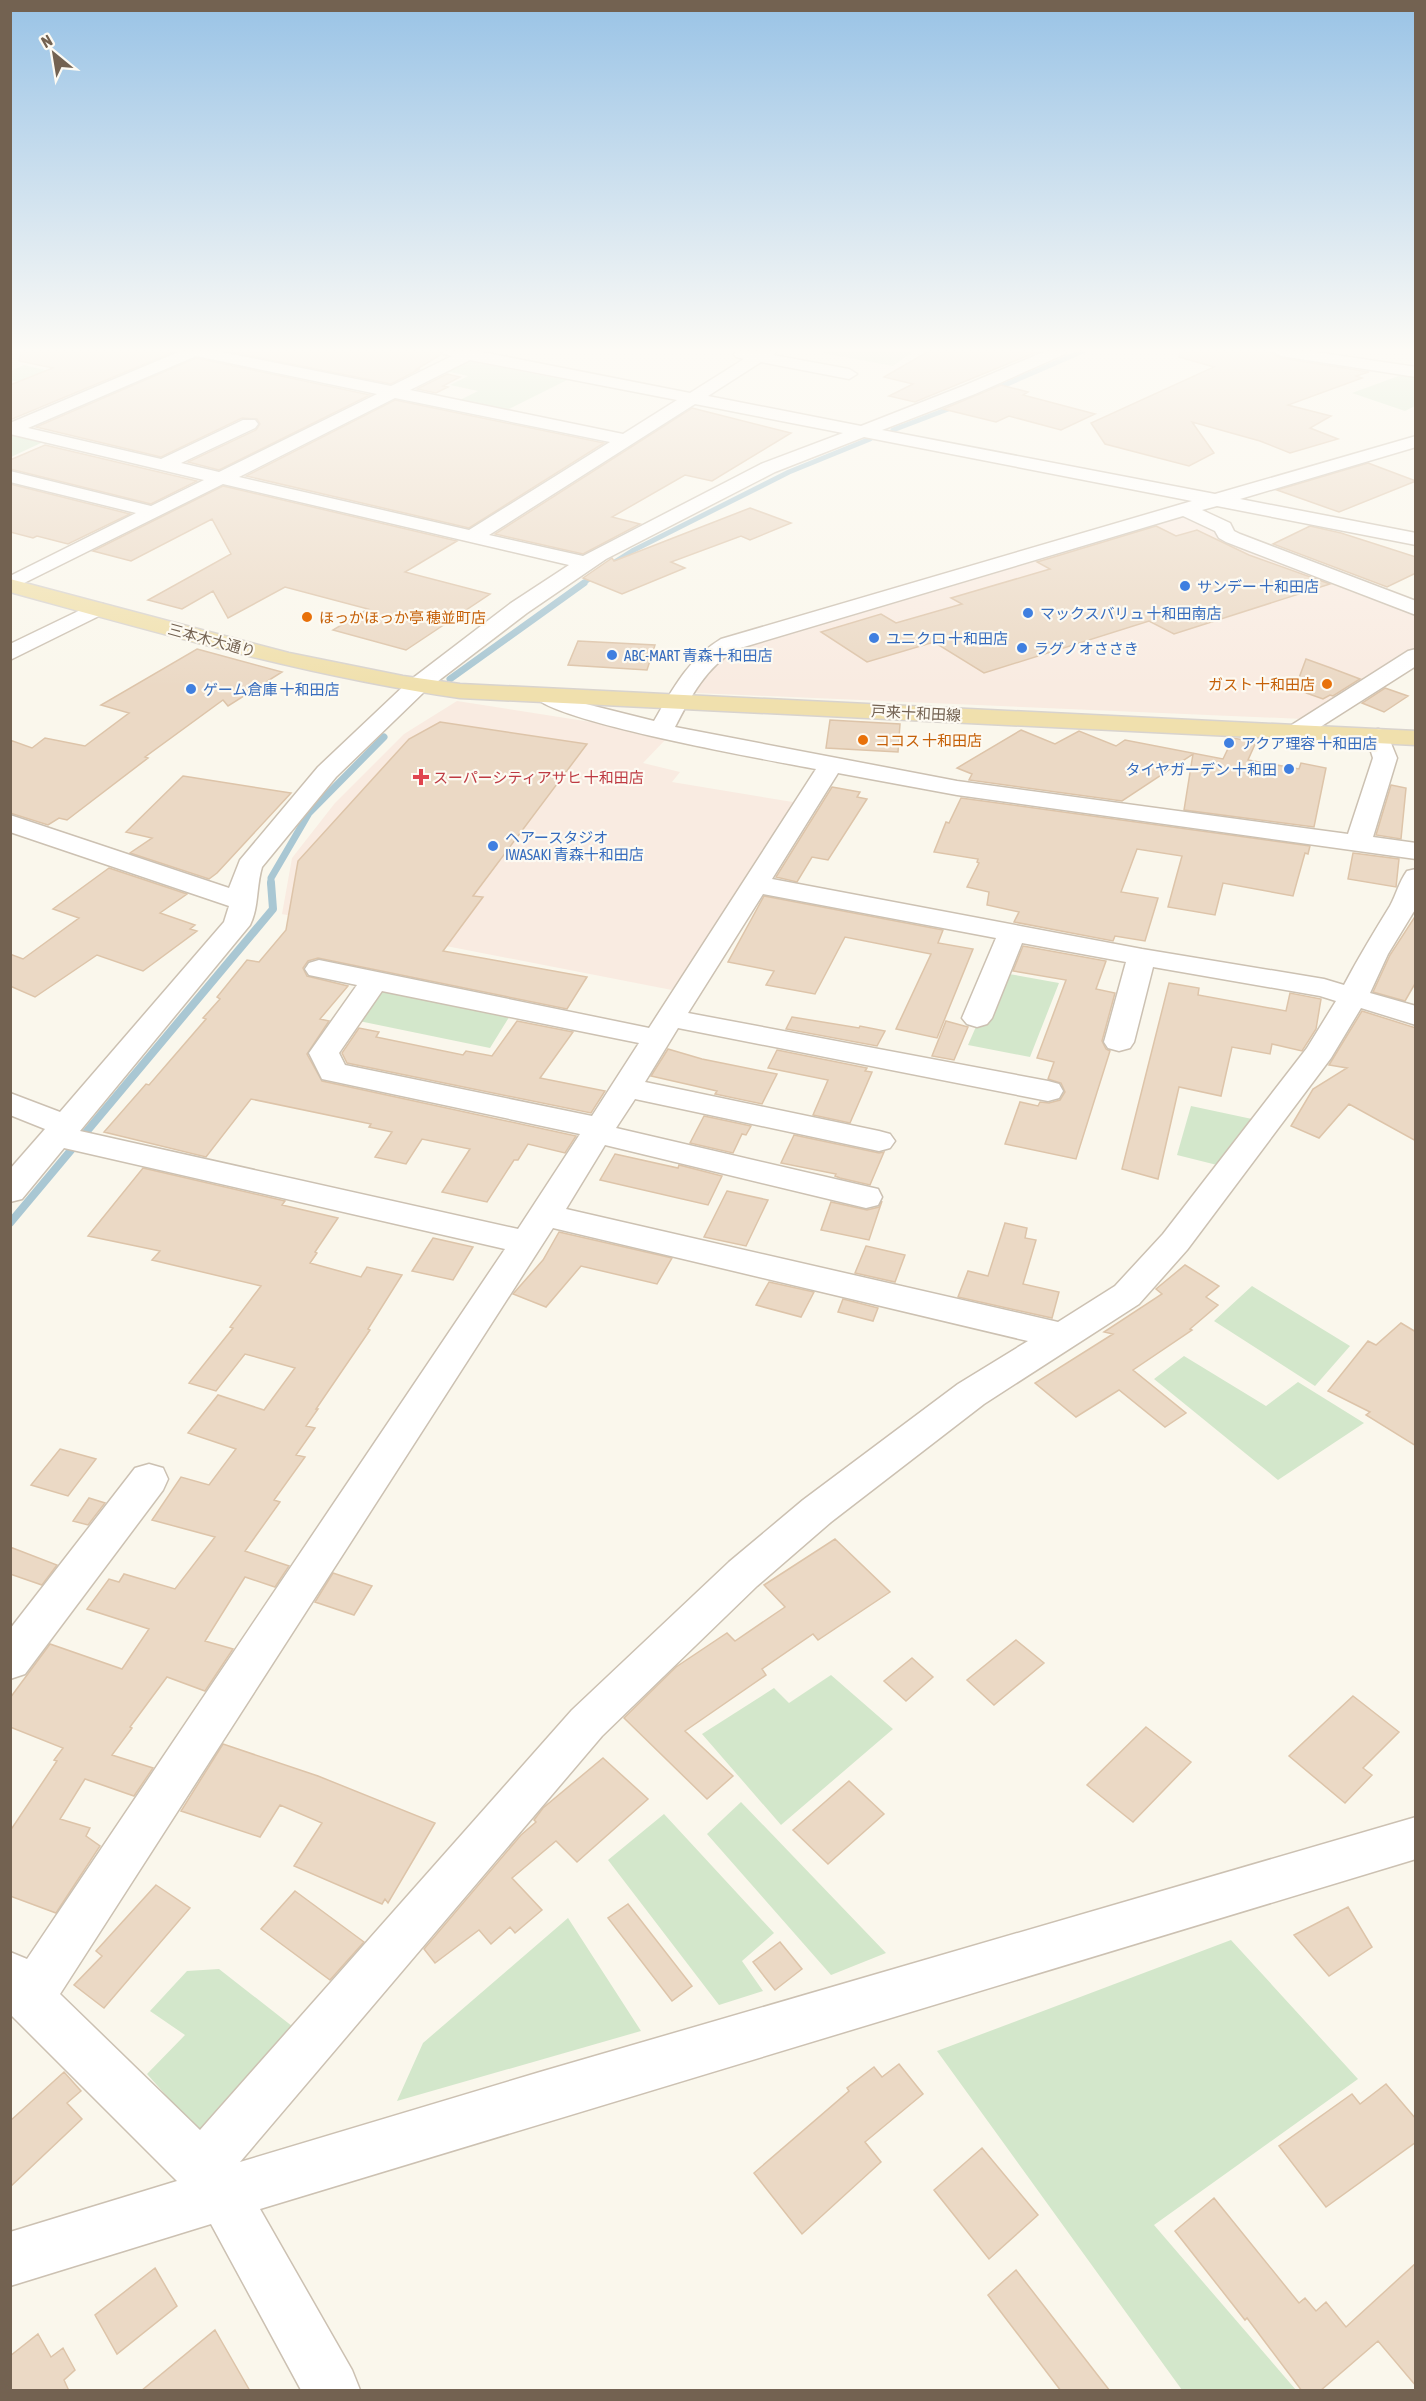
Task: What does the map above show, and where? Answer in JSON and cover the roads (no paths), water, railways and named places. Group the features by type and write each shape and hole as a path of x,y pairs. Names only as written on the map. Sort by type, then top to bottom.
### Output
{"main road":[{"name":"三本木大通り","path":"10,585 285,660 417,686"},
{"name":"戸来十和田線","path":"417,686 546,696 1416,738"}],"street":[{"path":"155,463 585,563"},
{"path":"163,465 167,463"},
{"path":"10,585 249,463"},
{"path":"471,537 588,463"},
{"path":"10,1191 72,1137 236,925 242,914 243,885 249,866 268,842 327,772 417,686 510,615 585,563 781,463"},
{"path":"1025,463 1416,539"},
{"path":"661,731 676,702 708,657 729,644 1340,463"},
{"path":"10,476 153,512"},
{"path":"1185,510 1223,527 1226,534 1233,538 1416,609"},
{"path":"10,653 95,609"},
{"path":"1298,731 1416,656"},
{"path":"546,696 570,707 661,731 957,788 1416,851"},
{"path":"1358,844 1385,758 1378,736"},
{"path":"332,2391 212,2181 20,1987 535,1229 831,765"},
{"path":"10,823 243,902"},
{"path":"212,2181 595,1715 743,1574 817,1511 971,1394 1127,1295 1175,1242 1320,1052 1405,903 1416,877"},
{"path":"755,884 1142,957 1324,988 1416,1016"},
{"path":"977,1018 1012,933"},
{"path":"1119,1042 1142,957"},
{"path":"319,969 1048,1091"},
{"path":"376,979 324,1053 333,1072 598,1130 867,1197"},
{"path":"625,1087 879,1141"},
{"path":"10,1103 72,1137 1064,1336"},
{"path":"10,1661 149,1479"},
{"path":"10,2259 212,2181 540,2097 1416,1838"}],"waterway":[{"path":"613,563 632,551 811,463"},
{"path":"582,584 597,574"},
{"path":"450,679 584,583"},
{"path":"271,883 271,878 309,813 384,737"},
{"path":"10,1223 273,909 271,883"}],"place":[{"name":"サンデー 十和田店","path":"1185,586"},
{"name":"マックスバリュ 十和田南店","path":"1028,613"},
{"name":"ほっかほっか亭 穂並町店","path":"307,617"},
{"name":"ユニクロ 十和田店","path":"874,638"},
{"name":"ラグノオささき","path":"1022,648"},
{"name":"ABC-MART 青森十和田店","path":"612,655"},
{"name":"ガスト 十和田店","path":"1327,684"},
{"name":"ゲーム倉庫 十和田店","path":"191,689"},
{"name":"ココス 十和田店","path":"863,740"},
{"name":"アクア理容 十和田店","path":"1229,743"},
{"name":"タイヤガーデン 十和田","path":"1289,769"},
{"name":"スーパーシティアサヒ 十和田店","path":"421,777"},
{"name":"ヘアースタジオ IWASAKI 青森十和田店","path":"493,846"}]}
